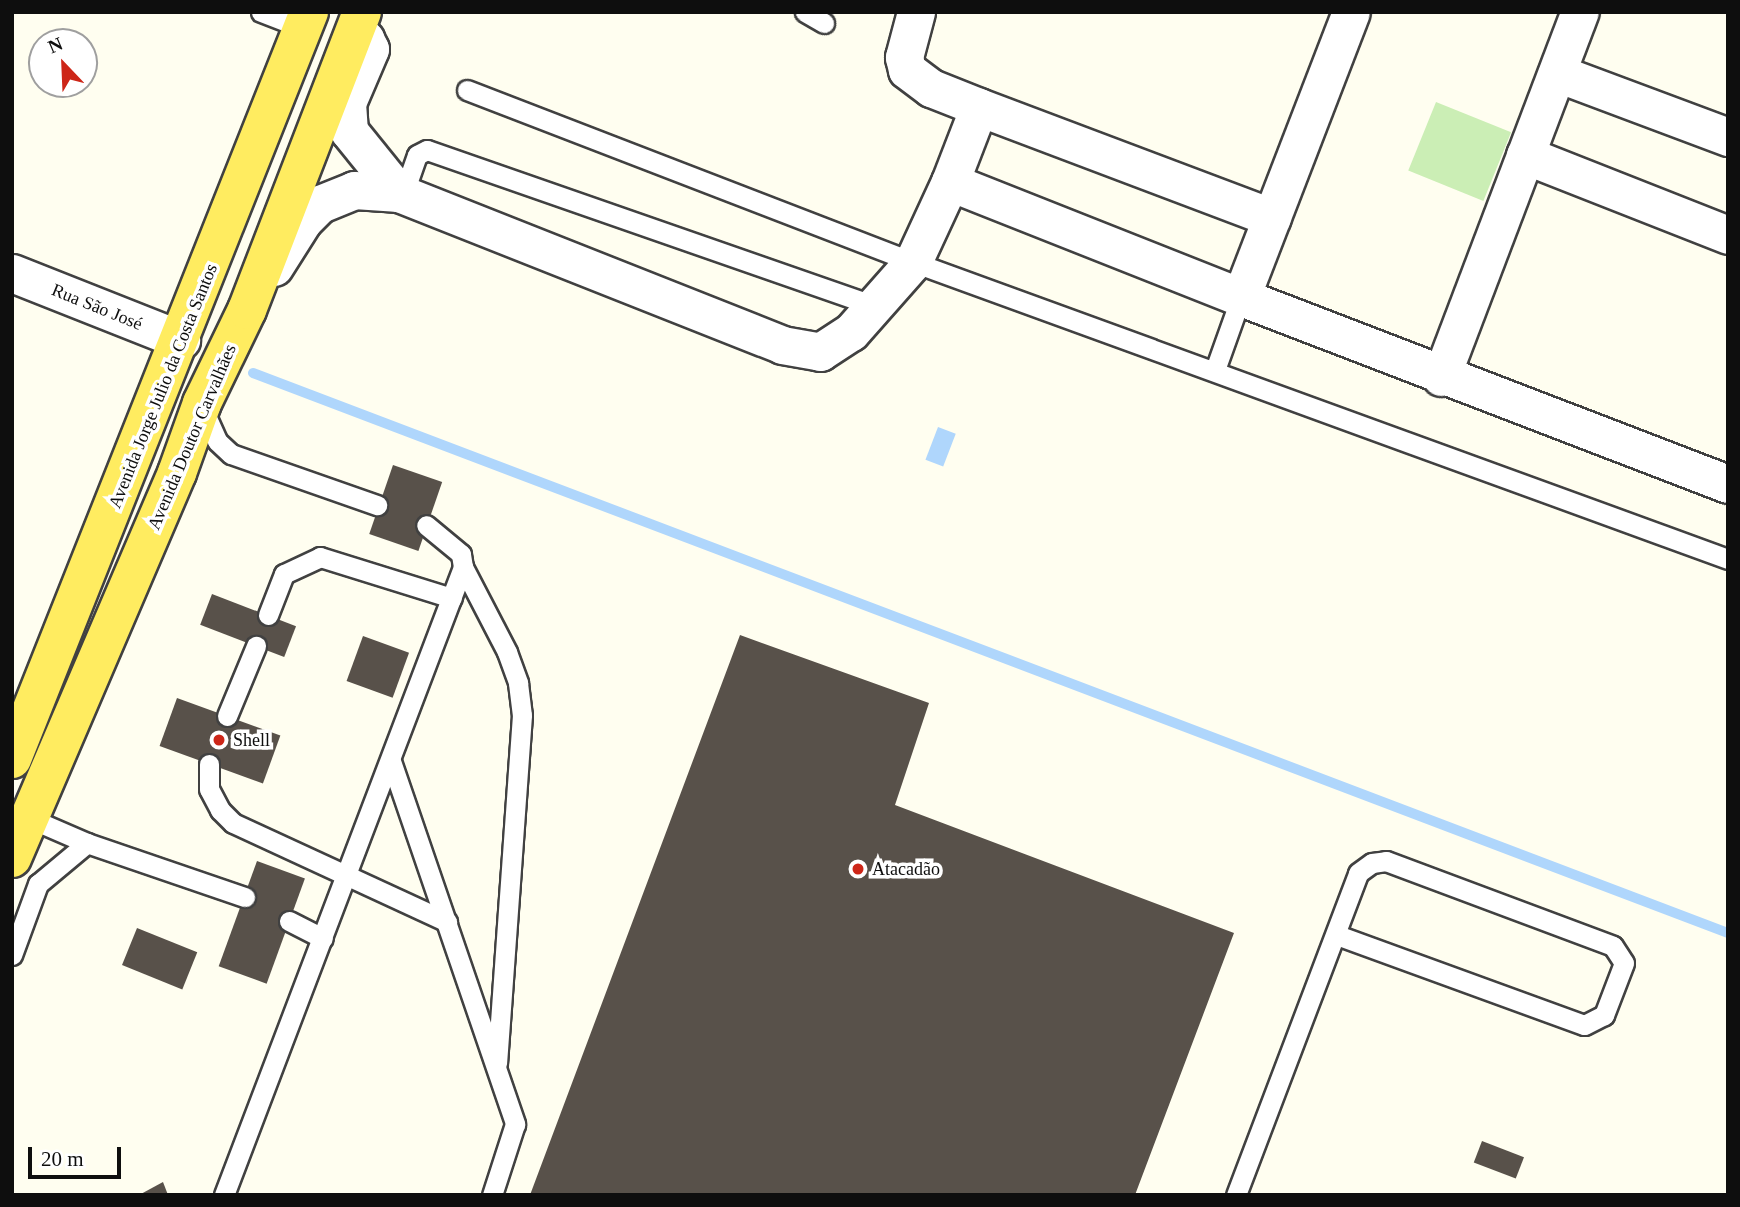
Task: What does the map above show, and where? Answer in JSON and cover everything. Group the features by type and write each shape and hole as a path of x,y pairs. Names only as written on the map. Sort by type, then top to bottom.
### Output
{"main road":[{"name":"Avenida Jorge Julio da Costa Santos","path":"12,759 181,340 306,20"},
{"name":"Avenida Doutor Carvalhães","path":"12,858 177,473 202,403 247,310 358,24"}],"street":[{"path":"916,12 904,57 907,70 931,88 1272,218"},
{"path":"1241,297 1351,12"},
{"path":"1441,377 1580,12"},
{"path":"358,24 370,49 347,103 349,131 401,194"},
{"path":"1557,73 1728,137"},
{"path":"247,310 303,221 320,204 354,190 401,194 782,345 820,352 851,332 913,262 950,181 979,107"},
{"path":"1525,155 1728,235"},
{"path":"950,181 1441,377 1728,484"},
{"name":"Rua São José","path":"12,273 181,340"}],"lane":[{"path":"261,12 306,20"},
{"path":"805,12 824,23"},
{"path":"467,90 913,262 1214,369 1728,559"},
{"path":"401,194 416,155 428,150 876,306"},
{"path":"1214,369 1241,297"},
{"path":"202,403 207,425 231,454 377,505"},
{"path":"426,525 461,554 463,567 507,652 518,683 522,715 497,1063"},
{"path":"268,615 287,572 320,557 453,598"},
{"path":"224,1195 463,567"},
{"path":"227,716 256,646"},
{"path":"391,761 497,1063 515,1124 492,1195"},
{"path":"209,764 209,789 227,819 346,879 447,922"},
{"path":"29,818 87,843 245,897"},
{"path":"12,955 38,884 87,843"},
{"path":"1236,1195 1337,935 1358,873 1386,861 1614,946 1624,962 1604,1015 1584,1025 1337,935"},
{"path":"289,921 323,938"}],"green space":[{"path":"1436,102 1511,132 1483,201 1408,171"}],"water":[{"path":"938,427 956,434 943,466 925,460"}],"building":[{"path":"393,465 442,482 418,551 369,534"},
{"path":"212,594 296,626 284,657 200,625"},
{"name":"Atacadão","path":"740,635 929,703 895,805 1234,933 1135,1195 530,1195"},
{"path":"363,636 409,653 393,698 347,681"},
{"name":"Shell","path":"177,698 280,736 263,784 160,746"},
{"path":"257,861 305,878 267,984 219,966"},
{"path":"137,928 197,952 182,989 122,965"},
{"path":"1482,1141 1524,1157 1516,1179 1474,1162"},
{"path":"163,1182 168,1195 139,1195"}],"waterway":[{"path":"253,373 1728,933"}],"place":[{"name":"Shell","path":"219,740"},
{"name":"Atacadão","path":"858,869"}]}
